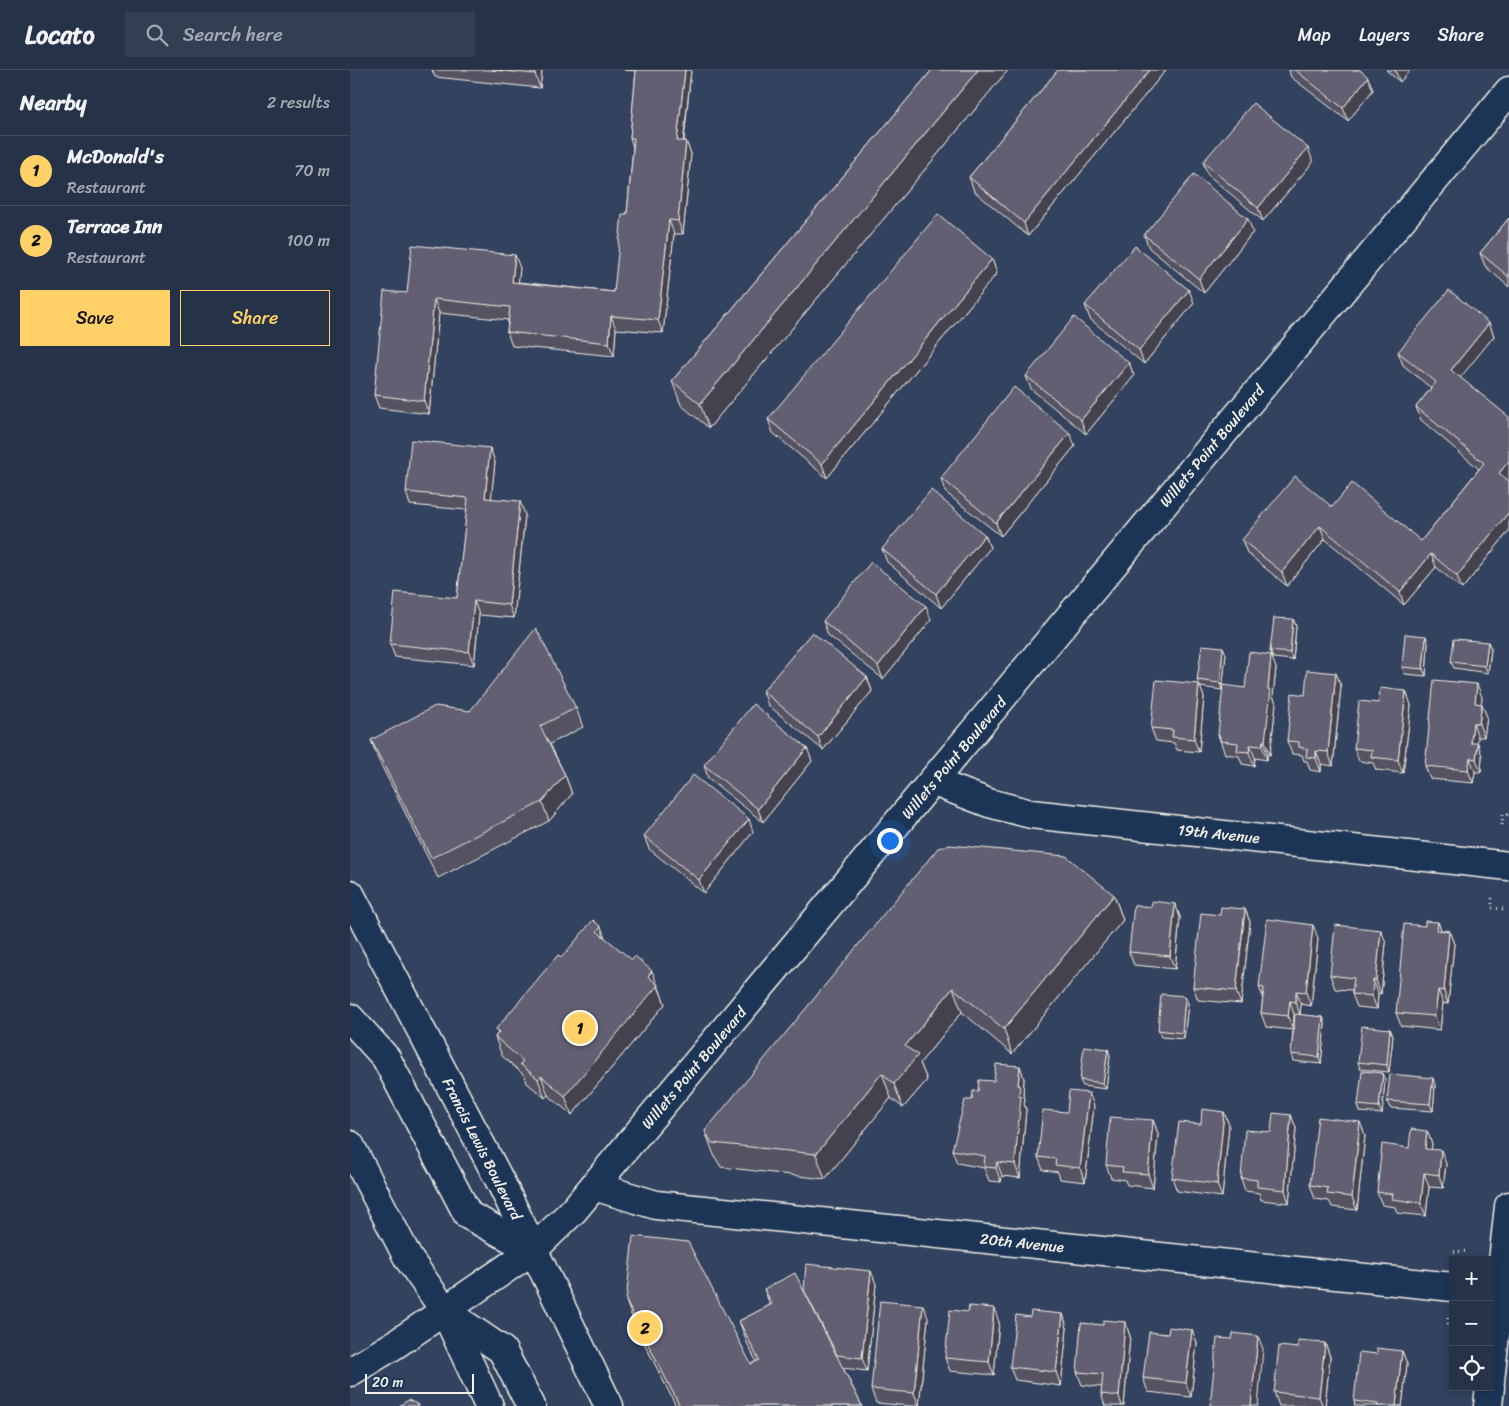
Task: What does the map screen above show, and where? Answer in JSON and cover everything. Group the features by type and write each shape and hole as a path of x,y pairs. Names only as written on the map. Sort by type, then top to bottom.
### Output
{"street":[{"name":"Willets Point Boulevard","path":"350,1372 445,1311 533,1250 573,1211 934,782 1509,91"},
{"name":"19th Avenue","path":"934,782 989,803 1031,814 1509,866"},
{"name":"Francis Lewis Boulevard","path":"350,894 502,1185 609,1406"},
{"path":"350,1018 386,1058 468,1215 533,1250"},
{"path":"350,1145 408,1258 445,1311 489,1406"},
{"name":"20th Avenue","path":"594,1186 656,1205 1449,1287"},
{"path":"1494,1346 1509,1206"},
{"path":"445,1311 502,1350 531,1406"},
{"path":"1488,1406 1490,1391"}],"path":[{"path":"1502,825 1503,814 1509,814"},
{"path":"1492,898 1492,908 1503,909"},
{"path":"1448,1317 1449,1327"}],"building":[{"path":"492,70 536,70 535,74"},
{"path":"636,70 685,70 677,141 686,141 678,221 669,220 658,320 611,316 609,343 507,332 510,307 434,299 424,401 374,395 384,291 407,293 412,245 515,255 512,282 614,292 622,214 627,214 634,138 630,138"},
{"path":"932,70 978,70 700,404 672,381"},
{"path":"1058,70 1150,70 1024,223 969,177"},
{"path":"1295,70 1360,70 1368,77 1343,108"},
{"path":"1253,103 1308,148 1258,208 1203,162"},
{"path":"1194,174 1248,219 1199,279 1144,235"},
{"path":"938,214 992,259 822,464 768,419"},
{"path":"1509,218 1509,277 1480,253"},
{"path":"1135,246 1189,290 1139,350 1085,305"},
{"path":"1449,290 1489,323 1451,370 1509,417 1509,461 1499,473 1509,481 1509,512 1457,576 1431,554 1400,592 1320,526 1282,572 1242,540 1295,476 1332,507 1352,483 1421,541 1484,463 1416,407 1436,382 1398,352"},
{"path":"1074,317 1129,363 1081,420 1026,376"},
{"path":"1014,387 1070,433 996,523 941,478"},
{"path":"411,440 490,448 485,498 520,501 509,605 474,601 469,652 390,644 395,592 457,598 468,498 406,492"},
{"path":"931,490 985,535 936,594 882,549"},
{"path":"871,562 926,606 878,666 823,621"},
{"path":"1274,618 1293,619 1290,653 1270,651"},
{"path":"536,628 576,708 540,726 565,775 542,802 431,858 371,740 435,706 470,711"},
{"path":"812,632 867,677 818,737 763,691"},
{"path":"1405,634 1426,636 1423,669 1402,667"},
{"path":"1454,639 1488,642 1485,666 1451,662"},
{"path":"1202,645 1223,647 1220,683 1197,680"},
{"path":"1249,652 1271,655 1268,690 1271,690 1265,741 1263,741 1262,746 1250,745 1249,752 1237,751 1238,743 1220,741 1220,736 1218,735 1223,685 1245,688"},
{"path":"1307,670 1336,673 1328,752 1316,751 1316,758 1306,757 1307,749 1299,747 1299,742 1287,741 1292,693 1305,695"},
{"path":"1156,680 1199,684 1194,739 1172,737 1173,730 1151,728"},
{"path":"1434,680 1477,684 1475,703 1482,704 1479,724 1473,723 1471,743 1478,743 1476,759 1470,758 1468,770 1425,766"},
{"path":"1380,688 1406,691 1398,760 1371,757 1372,750 1354,748 1359,701 1379,703"},
{"path":"753,704 807,748 758,809 704,765"},
{"path":"693,775 749,819 699,880 644,836"},
{"path":"950,845 1066,856 1114,895 1004,1029 953,988 905,1046 918,1055 894,1084 882,1073 816,1154 712,1143 705,1131 938,848"},
{"path":"1152,901 1175,904 1170,956 1129,952 1134,905 1151,907"},
{"path":"1221,907 1245,909 1236,991 1193,987 1201,913 1220,915"},
{"path":"1267,919 1313,925 1306,992 1296,991 1296,1002 1290,1001 1288,1016 1261,1013 1264,988 1259,987"},
{"path":"593,920 601,927 597,931 632,960 635,956 652,971 648,976 658,985 565,1096 541,1076 538,1079 520,1064 523,1061 495,1037 499,1032 496,1029 558,955 562,957"},
{"path":"1425,921 1438,922 1437,930 1449,931 1444,991 1438,990 1435,1016 1396,1013 1404,924 1425,926"},
{"path":"1335,925 1381,930 1376,980 1373,980 1372,996 1352,994 1354,978 1330,975"},
{"path":"1161,994 1185,996 1182,1033 1158,1030"},
{"path":"1295,1014 1323,1017 1319,1057 1291,1054"},
{"path":"1362,1026 1390,1029 1387,1065 1358,1062"},
{"path":"1084,1046 1108,1049 1103,1083 1080,1080"},
{"path":"996,1064 1020,1066 1018,1085 1020,1085 1019,1096 1021,1096 1015,1164 997,1162 996,1168 984,1167 985,1156 952,1150 965,1100 972,1100 973,1091 978,1091 979,1080 994,1081"},
{"path":"1362,1071 1383,1073 1379,1107 1358,1105"},
{"path":"1390,1074 1433,1078 1430,1104 1387,1101"},
{"path":"1069,1091 1089,1093 1080,1168 1055,1165 1056,1159 1038,1157 1043,1110 1067,1112"},
{"path":"1202,1109 1224,1112 1217,1184 1172,1178 1179,1122 1201,1124"},
{"path":"1273,1113 1291,1115 1285,1190 1257,1187 1257,1180 1241,1178 1245,1130 1271,1132"},
{"path":"1110,1117 1153,1120 1148,1174 1122,1172 1123,1167 1106,1165"},
{"path":"1318,1117 1360,1122 1352,1197 1327,1194 1328,1188 1310,1185"},
{"path":"1411,1129 1427,1131 1425,1149 1441,1150 1439,1175 1424,1173 1421,1203 1392,1199 1393,1194 1377,1192 1382,1144 1409,1148"},
{"path":"633,1236 688,1242 751,1364 759,1360 739,1321 772,1304 764,1289 795,1273 862,1406 680,1406 626,1301"},
{"path":"806,1264 871,1271 862,1358 837,1355 804,1290"},
{"path":"880,1301 923,1305 914,1393 871,1389"},
{"path":"969,1306 994,1308 989,1362 945,1358 950,1310 968,1312"},
{"path":"1031,1311 1063,1314 1056,1372 1010,1367 1016,1315 1030,1317"},
{"path":"1103,1320 1125,1322 1119,1396 1101,1394 1103,1374 1077,1372 1081,1323 1103,1325"},
{"path":"1169,1327 1192,1330 1186,1383 1143,1378 1149,1332 1168,1334"},
{"path":"1233,1333 1258,1336 1251,1406 1210,1406 1217,1338 1232,1339"},
{"path":"1298,1341 1325,1343 1319,1397 1274,1392 1279,1346 1298,1348"},
{"path":"1377,1348 1402,1351 1396,1406 1377,1406 1378,1404 1354,1401 1359,1352 1377,1354"},
{"path":"408,1400 419,1405 419,1406 399,1406"}],"place":[{"name":"McDonald's","path":"580,1028"},
{"name":"Terrace Inn","path":"645,1328"}]}
